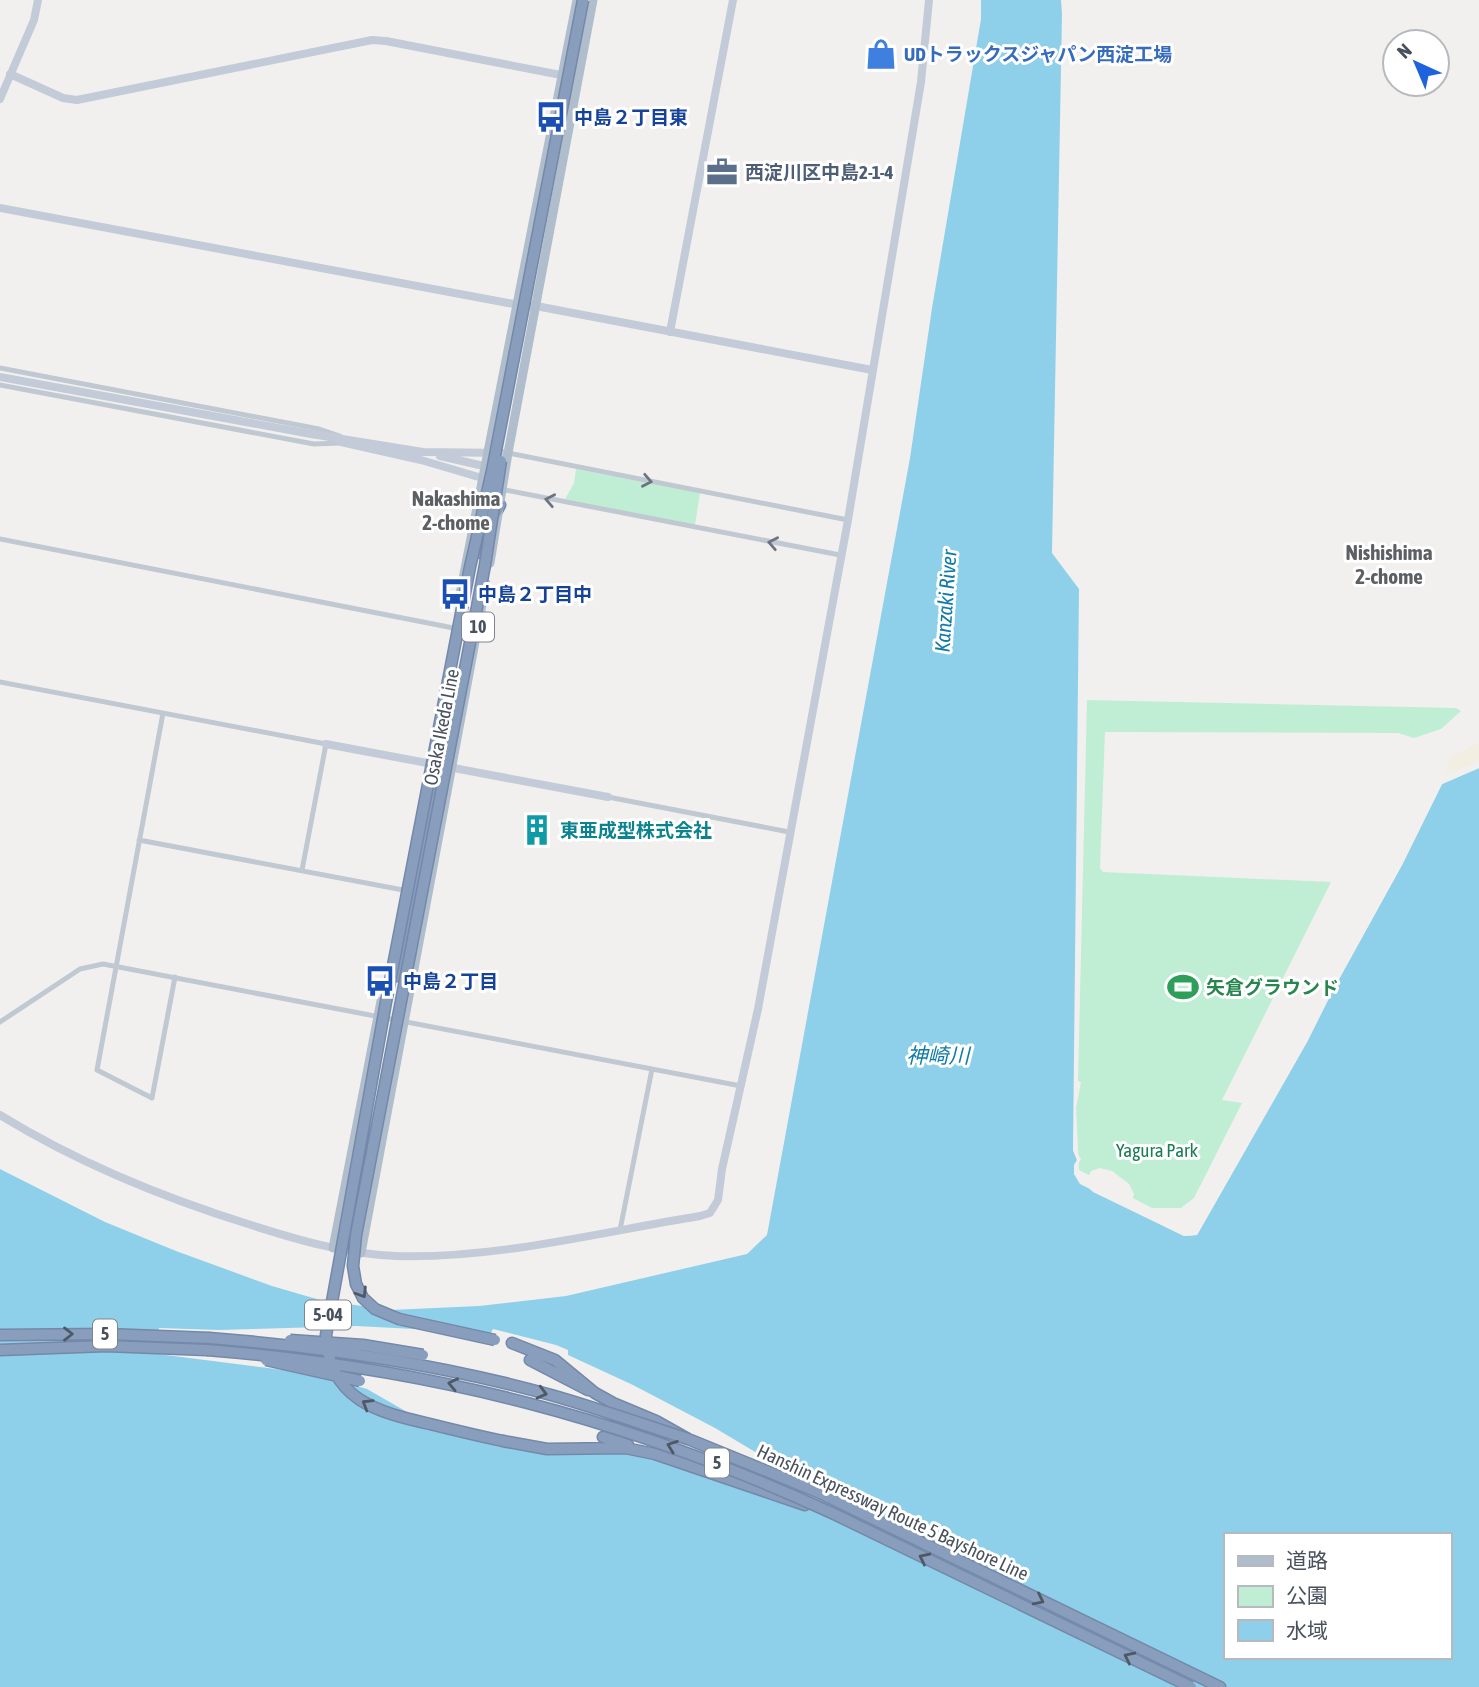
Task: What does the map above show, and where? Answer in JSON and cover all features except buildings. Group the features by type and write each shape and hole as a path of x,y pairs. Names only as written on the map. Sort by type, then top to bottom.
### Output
{"highway":[{"path":"373,1073 580,0"},
{"path":"373,1073 393,1002 485,565 502,457 591,0"},
{"path":"495,1340 383,1313 363,1298 354,1276 356,1235 441,757 485,533 500,505"},
{"path":"431,821 439,765"},
{"name":"5-04","path":"373,1073 327,1323 331,1366 342,1384 355,1397 380,1411 503,1441 547,1449 625,1448 656,1454 774,1496 832,1513"},
{"name":"Hanshin Expressway Route 5 Bayshore Line","path":"0,1335 107,1334 248,1341 368,1356 482,1378 550,1395 688,1439 818,1493 1220,1687"},
{"path":"248,1341 319,1340 422,1355"},
{"path":"512,1343 555,1360 595,1393"},
{"name":"Hanshin Expressway Route 5 Bayshore Line","path":"0,1350 106,1346 207,1350 362,1367 454,1384 548,1407 689,1452 779,1488 1191,1687"},
{"path":"207,1350 239,1354 360,1381"},
{"path":"530,1360 575,1385 666,1426 688,1439"},
{"path":"603,1437 656,1454"}],"main road":[{"name":"Osaka Ikeda Line","path":"333,1248 484,466 580,0"},
{"name":"Osaka Ikeda Line","path":"361,1253 579,79 591,0"}],"street":[{"path":"0,99 34,20 38,0"},
{"path":"670,332 733,0"},
{"path":"0,1115 41,1140 136,1184 209,1212 333,1248 361,1253 396,1256 449,1255 519,1248 700,1216 713,1209 718,1200 722,1169 758,1009 848,520 921,82 929,0"},
{"path":"10,74 63,98 77,100 379,40 579,79"},
{"path":"0,208 872,370"},
{"path":"0,368 319,429 347,441 482,478 503,491 840,555"},
{"path":"0,377 347,441 423,452 484,466 497,475 503,491"},
{"path":"0,385 314,444 347,441"},
{"path":"423,452 508,453 848,520"},
{"path":"0,538 477,632"},
{"path":"0,682 789,832"},
{"path":"163,713 97,1070 152,1098 175,977"},
{"path":"302,870 326,744"},
{"path":"139,840 403,890"},
{"path":"0,1022 80,969 91,965 116,965 741,1086"},
{"path":"620,1230 652,1069"}],"green space":[{"path":"576,469 700,493 695,525 565,499 574,483"},
{"name":"Yagura Park","path":"1087,700 1456,708 1461,711 1441,729 1414,738 1398,733 1105,732 1100,868 1103,872 1331,882 1222,1100 1242,1103 1194,1198 1181,1208 1152,1208 1079,1170 1076,1108 1081,1082 1078,1081"}],"sand":[{"path":"1479,743 1479,761 1445,776 1451,757"}],"water":[{"path":"981,0 1061,0 1052,553 1079,589 1073,1150 1077,1160 1074,1174 1093,1192 1184,1236 1197,1235 1307,1042 1402,865 1442,784 1479,768 1479,1687 0,1687 0,1169 105,1222 272,1286 320,1300 390,1310 479,1306 566,1296 747,1254 767,1235 910,458 932,308 981,19"}],"pier":[{"path":"1479,764 1479,768 1442,784 1402,865 1307,1042 1197,1235 1184,1236 1080,1184 1074,1174 1077,1160 1073,1150 1081,1159 1077,1173 1089,1186 1186,1232 1195,1232 1202,1221 1195,1226 1189,1225 1186,1221 1188,1215 1205,1191 1212,1189 1216,1195 1226,1178 1218,1178 1216,1170 1235,1135 1246,1129 1250,1133 1249,1137 1256,1128 1289,1066 1279,1067 1281,1054 1302,1018 1308,1018 1312,1025 1352,951 1354,946 1346,952 1341,944 1362,903 1370,901 1373,909 1440,782"},
{"path":"1100,1168 1112,1171 1129,1184 1134,1194 1132,1201 1125,1203 1089,1183 1091,1171"},
{"path":"356,1326 491,1333 493,1329 556,1345 568,1350 568,1355 715,1428 794,1475 783,1504 733,1484 620,1448 538,1444 414,1416 367,1389 322,1375 158,1354 159,1328 219,1330"}],"place":[{"name":"UDトラックスジャパン西淀工場","path":"881,54"},
{"name":"中島２丁目東","path":"551,117"},
{"name":"西淀川区中島2-1-4","path":"722,172"},
{"name":"中島２丁目中","path":"455,594"},
{"name":"東亜成型株式会社","path":"537,830"},
{"name":"中島２丁目","path":"380,981"},
{"name":"矢倉グラウンド","path":"1183,987"}],"district":[{"name":"Nakashima 2-chome","path":"456,511"},
{"name":"Nishishima 2-chome","path":"1389,565"}],"water label":[{"name":"Kanzaki River","path":"946,601"},
{"name":"神崎川","path":"938,1056"}]}
